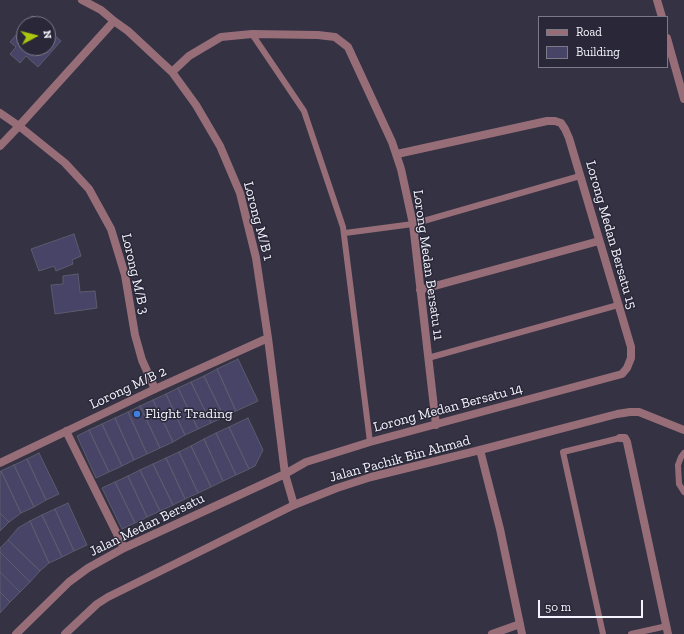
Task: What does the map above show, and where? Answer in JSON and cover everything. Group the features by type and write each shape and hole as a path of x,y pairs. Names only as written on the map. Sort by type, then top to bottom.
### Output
{"street":[{"name":"Lorong M/B 1","path":"82,0 101,10 132,35 172,72 196,105 216,139 240,193 256,258 268,338 285,474 294,505"},
{"path":"657,0 662,16"},
{"path":"0,146 114,21"},
{"name":"Lorong Medan Bersatu 11","path":"172,72 189,56 222,37 252,34 318,35 335,37 348,47 392,142 401,169 412,224 436,425"},
{"path":"668,42 684,100"},
{"name":"Lorong M/B 3","path":"0,113 66,162 89,189 111,229 125,276 137,342 142,360 155,389"},
{"name":"Lorong Medan Bersatu 15","path":"397,154 547,121 561,123 566,129 569,138 630,347 631,358 627,368 622,374"},
{"path":"420,290 599,241"},
{"name":"Lorong M/B 2","path":"0,463 155,389 268,338"},
{"name":"Lorong Medan Bersatu 14","path":"285,474 306,462 370,442 622,374"},
{"name":"Jalan Pachik Bin Ahmad","path":"64,634 97,604 108,597 294,505 337,488 371,477 617,414 639,412 684,430"},
{"path":"66,431 124,548"},
{"path":"620,438 625,438 627,442 668,630"},
{"path":"480,450 500,529 522,634"},
{"name":"Jalan Medan Bersatu","path":"16,634 69,582 88,568 124,548 285,474"},
{"path":"492,634 520,624"}],"lane":[{"path":"252,34 304,111 343,227 370,442"},
{"path":"344,233 412,224 580,176"},
{"path":"428,358 618,305"},
{"path":"603,634 563,452 620,438"},
{"path":"684,453 681,456 678,465 679,484 684,492"},
{"path":"630,634 668,630"}],"building":[{"path":"16,35 16,47 10,42"},
{"path":"56,37 61,41 56,47"},
{"path":"16,47 16,56 26,56 20,63 10,54"},
{"path":"26,56 48,56 38,67"},
{"path":"74,234 81,256 72,260 73,264 56,271 54,266 39,271 31,249"},
{"path":"78,274 80,292 95,291 97,308 55,314 51,285 63,284 63,276"},
{"path":"238,359 258,401 236,411 217,369"},
{"path":"217,369 236,411 224,417 204,376"},
{"path":"204,376 224,417 211,423 191,382"},
{"path":"191,382 211,423 198,429 178,388"},
{"path":"178,388 198,429 185,435 166,394"},
{"path":"166,394 185,435 173,442 153,400"},
{"path":"153,400 173,442 160,448 140,406"},
{"path":"140,406 160,448 147,454 128,412"},
{"path":"128,412 147,454 134,460 115,418"},
{"path":"115,418 134,460 122,466 102,424"},
{"path":"248,418 263,450 255,466 249,469 229,427"},
{"path":"102,424 122,466 109,472 89,430"},
{"path":"229,427 249,469 236,475 216,433"},
{"path":"89,430 109,472 96,478 77,436"},
{"path":"216,433 236,475 223,481 204,439"},
{"path":"204,439 223,481 211,487 191,446"},
{"path":"191,446 211,487 198,493 179,452"},
{"path":"179,452 198,493 185,499 166,458"},
{"path":"39,453 59,494 46,500 27,459"},
{"path":"166,458 185,499 173,505 153,464"},
{"path":"27,459 46,500 34,507 14,465"},
{"path":"153,464 173,505 160,511 140,470"},
{"path":"14,465 34,507 21,513 1,471"},
{"path":"140,470 160,511 147,517 128,476"},
{"path":"1,471 21,513 9,522 0,513"},
{"path":"128,476 147,517 135,523 115,482"},
{"path":"115,482 135,523 122,529 102,488"},
{"path":"68,503 87,545 74,551 55,509"},
{"path":"55,509 74,551 62,557 42,515"},
{"path":"0,513 9,522 0,531"},
{"path":"42,515 62,557 49,563 30,521"},
{"path":"30,521 49,563 40,571 8,540 18,528"},
{"path":"8,540 40,571 30,582 0,552 0,548"},
{"path":"0,552 30,582 20,592 0,572"},
{"path":"0,572 20,592 10,602 0,592"},
{"path":"0,592 10,602 0,613"}],"place":[{"name":"Flight Trading","path":"137,414"}]}
